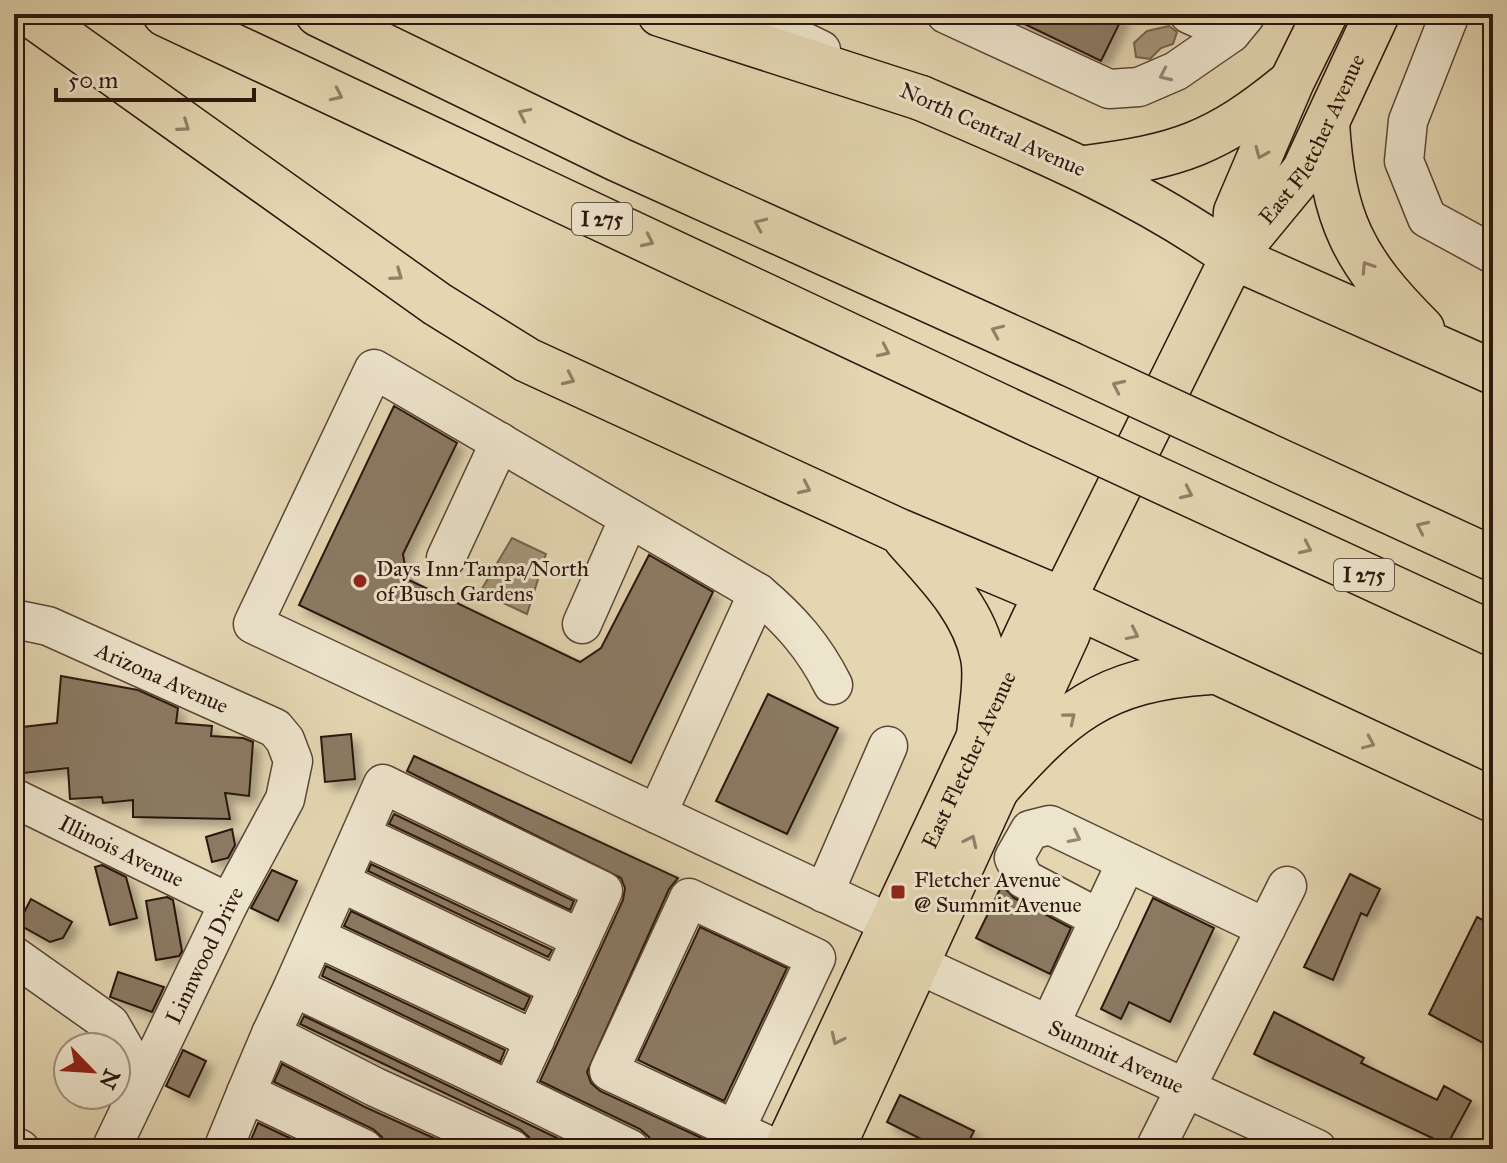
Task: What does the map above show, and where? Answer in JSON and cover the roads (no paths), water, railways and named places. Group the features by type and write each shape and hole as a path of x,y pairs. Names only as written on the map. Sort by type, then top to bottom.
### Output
{"main road":[{"path":"30,14 165,113 478,331 527,360 899,531 1063,600 1210,672 1493,800"},
{"name":"I 275","path":"165,14 1493,634"},
{"path":"318,14 617,159 1493,559"},
{"path":"660,14 921,98"},
{"name":"East Fletcher Avenue","path":"1233,257 1236,212 1292,81 1325,14"},
{"name":"East Fletcher Avenue","path":"786,1149 1035,617 1063,600 1233,257 1304,171 1377,14"},
{"path":"1085,168 1145,160 1193,147 1262,106 1292,81"},
{"name":"North Central Avenue","path":"921,98 1085,168 1158,206 1233,257 1438,345 1493,372"},
{"path":"1327,123 1333,186 1351,242 1376,280 1438,345"},
{"path":"899,531 936,572 976,633 984,660 979,738"},
{"name":"East Fletcher Avenue","path":"832,1149 1068,633 1063,600"},
{"path":"994,792 1031,750 1095,698 1153,678 1210,672"}],"street":[{"name":"North Central Avenue","path":"747,14 921,98"},
{"path":"946,14 1109,89 1139,87 1176,71 1239,24"},
{"path":"1189,14 1239,24"},
{"path":"1450,14 1408,121 1404,161 1427,218 1493,254"},
{"path":"833,685 815,649 792,622 758,593 374,369 253,624 891,924"},
{"path":"446,558 500,442"},
{"path":"582,624 629,518"},
{"path":"657,814 758,593"},
{"name":"Arizona Avenue","path":"14,619 48,626 275,728 285,740 293,761"},
{"path":"824,893 888,746"},
{"name":"Linnwood Drive","path":"111,1149 229,903 285,799 293,761"},
{"path":"223,1149 383,784 603,891 511,1091"},
{"name":"Illinois Avenue","path":"14,798 229,903"},
{"path":"1100,919 1024,879 1014,858 1030,830 1050,825 1266,928"},
{"path":"361,835 581,939"},
{"path":"1050,1024 1126,863"},
{"path":"340,882 559,987"},
{"path":"1155,1149 1287,886"},
{"path":"776,1149 731,1140 609,1071 689,898 865,980"},
{"path":"316,937 535,1040"},
{"path":"14,956 110,1024 129,1057 137,1091"},
{"path":"731,1140 816,958"},
{"name":"Summit Avenue","path":"915,963 1317,1149"},
{"path":"293,987 630,1149"},
{"path":"271,1034 375,1087 511,1149"},
{"path":"246,1093 364,1149"},
{"path":"14,1146 20,1149"}],"place":[{"name":"Days Inn Tampa/North of Busch Gardens","path":"360,581"},
{"name":"Fletcher Avenue @ Summit Avenue","path":"898,892"}]}
